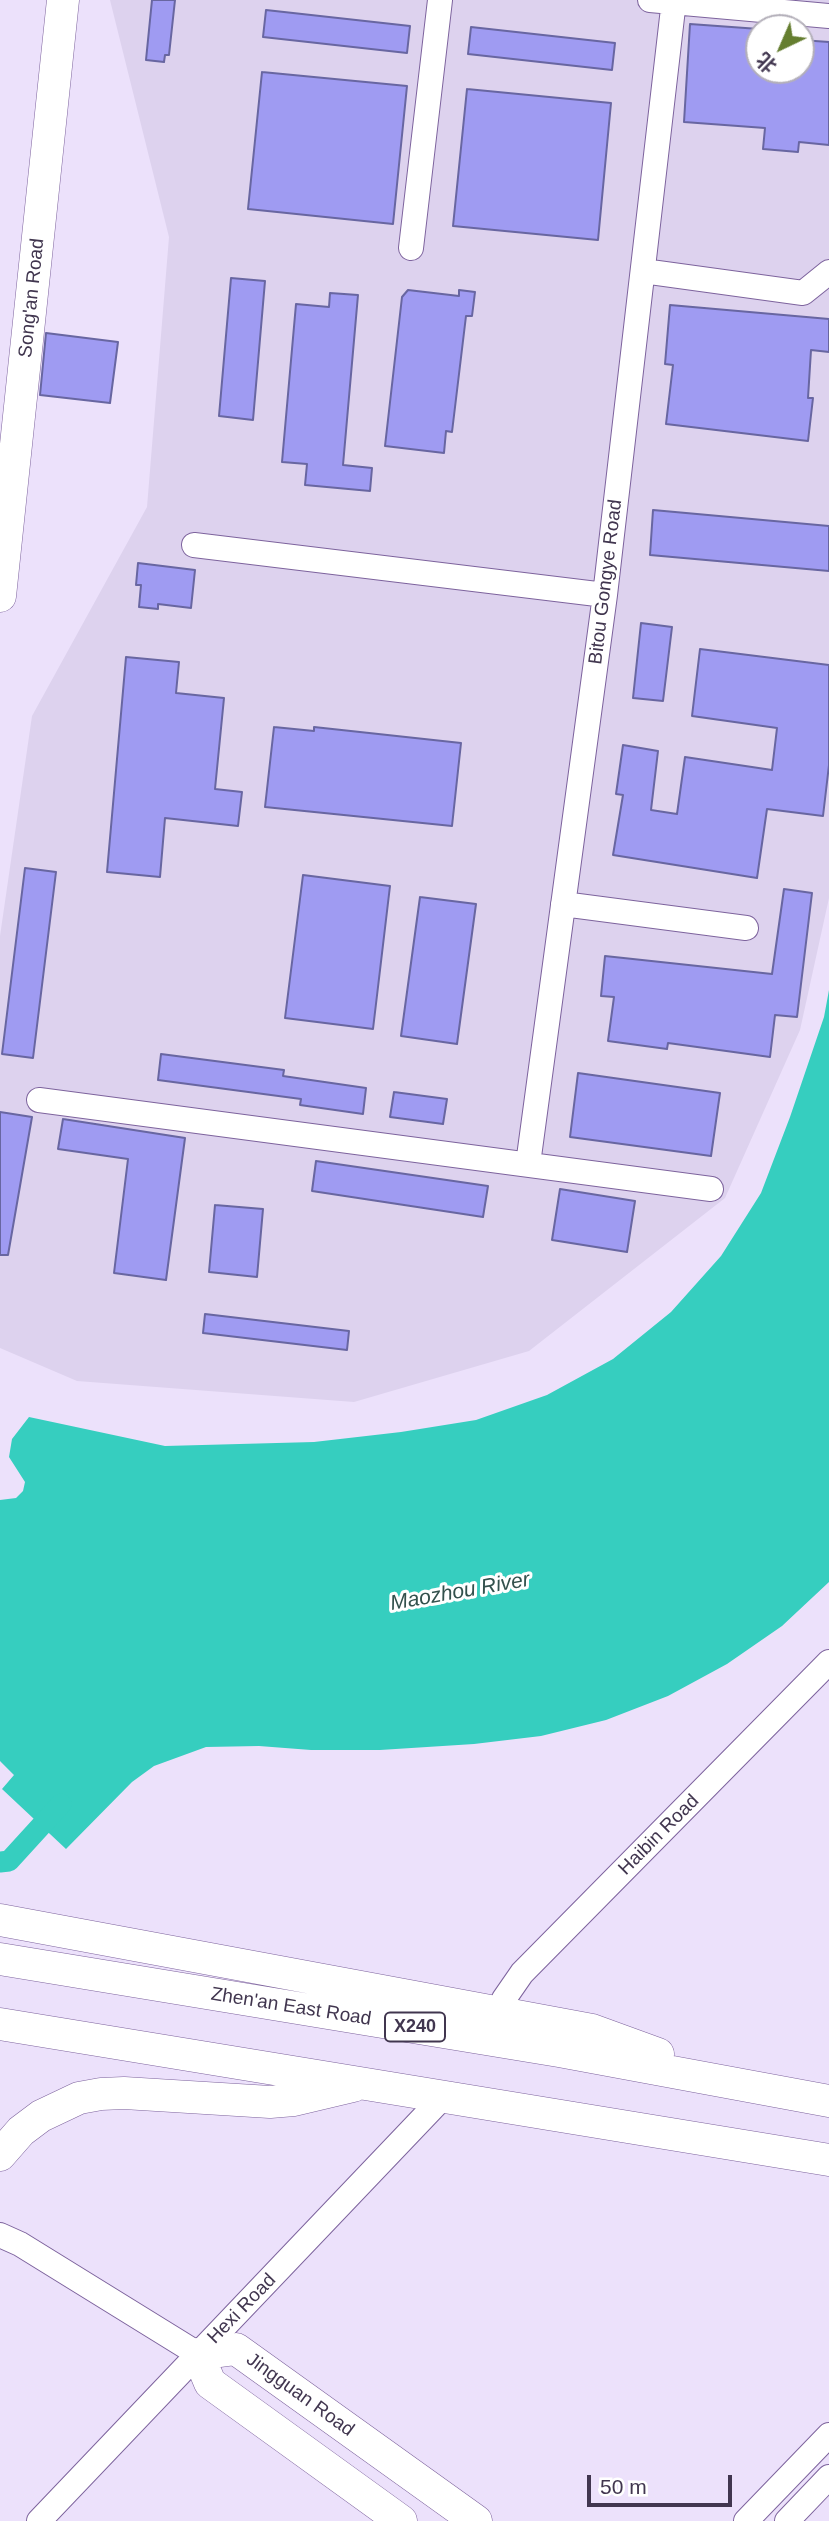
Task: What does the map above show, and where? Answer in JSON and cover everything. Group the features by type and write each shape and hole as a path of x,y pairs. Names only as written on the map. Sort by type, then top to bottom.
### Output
{"main road":[{"name":"Song'an Road","path":"0,596 63,0"},
{"path":"0,1920 592,2030 732,2082"},
{"name":"Zhen'an East Road","path":"0,1959 545,2048 829,2101"},
{"path":"0,2024 829,2160"},
{"path":"0,2155 21,2131 41,2116 79,2098 101,2094 145,2094 270,2102 304,2098 365,2083"},
{"name":"Jingguan Road","path":"198,2354 236,2349 476,2521"},
{"path":"198,2354 210,2383 401,2521"}],"street":[{"path":"411,248 440,0"},
{"path":"666,1 829,16"},
{"name":"Bitou Gongye Road","path":"528,1164 605,595 643,271 666,1"},
{"path":"643,271 803,293 829,271"},
{"path":"194,545 605,595"},
{"path":"563,904 746,928"},
{"path":"39,1100 711,1189"},
{"name":"Haibin Road","path":"498,2014 504,1999 522,1973 829,1662"},
{"name":"Hexi Road","path":"39,2521 444,2096"},
{"path":"0,2235 20,2244 198,2354"},
{"path":"746,2521 829,2435"},
{"path":"787,2521 829,2477"}],"shaded area":[{"path":"110,0 829,0 829,898 800,1030 725,1198 529,1351 354,1402 77,1381 0,1348 0,936 32,716 147,507 169,237"}],"water":[{"name":"Maozhou River","path":"829,990 829,1582 782,1626 727,1664 668,1696 606,1720 541,1736 474,1744 380,1750 206,1747 154,1766 132,1782 66,1849 2,1789 14,1775 0,1761 0,1500 16,1498 23,1491 25,1482 9,1457 12,1439 29,1417 165,1446 314,1442 476,1420 547,1395 613,1359 671,1312 721,1256 761,1193 824,1017"}],"building":[{"path":"152,0 175,0 169,55 165,55 164,62 146,60"},
{"path":"266,10 410,26 407,53 263,37"},
{"path":"690,24 745,28 745,84 815,84 815,41 829,42 829,145 799,142 798,152 763,149 765,128 684,122"},
{"path":"471,27 615,43 612,70 468,54"},
{"path":"262,72 407,86 393,224 248,209"},
{"path":"467,89 611,103 598,240 453,226"},
{"path":"231,278 265,281 253,420 219,416"},
{"path":"408,290 459,296 459,290 475,292 472,316 466,316 452,432 446,431 444,453 385,446 402,297"},
{"path":"330,293 358,295 343,465 372,468 370,491 305,485 307,464 282,462 296,304 329,307"},
{"path":"670,305 829,319 829,352 811,350 808,398 813,398 808,441 666,424 673,365 665,364"},
{"path":"46,333 118,342 110,403 40,395"},
{"path":"653,510 829,526 829,571 650,555"},
{"path":"138,563 195,570 191,608 158,604 158,609 139,607 141,585 136,585"},
{"path":"641,623 672,627 663,701 633,698"},
{"path":"700,649 829,665 829,765 823,816 767,809 757,878 613,855 623,795 616,794 623,745 658,751 651,810 677,814 685,757 772,770 777,728 692,716"},
{"path":"126,657 179,662 176,693 224,698 215,789 242,792 238,826 165,818 160,877 107,872"},
{"path":"274,727 314,731 314,727 461,743 452,826 265,807"},
{"path":"25,868 56,872 33,1058 2,1054"},
{"path":"303,875 390,886 373,1029 285,1018"},
{"path":"784,889 812,893 797,1017 775,1015 770,1057 668,1043 667,1049 608,1041 614,997 601,996 605,956 772,974"},
{"path":"420,897 476,904 457,1044 401,1036"},
{"path":"161,1054 284,1070 283,1076 366,1088 363,1114 300,1105 301,1099 158,1080"},
{"path":"578,1073 720,1093 711,1156 570,1137"},
{"path":"394,1092 447,1099 443,1124 390,1117"},
{"path":"0,1112 32,1117 8,1255 0,1255"},
{"path":"63,1119 185,1138 166,1280 114,1273 128,1159 58,1149"},
{"path":"316,1161 488,1186 483,1217 312,1191"},
{"path":"560,1189 635,1201 627,1252 552,1240"},
{"path":"215,1205 263,1209 257,1277 209,1272"},
{"path":"205,1314 349,1331 347,1350 203,1333"}],"waterway":[{"path":"0,1862 9,1861 61,1804"}]}
